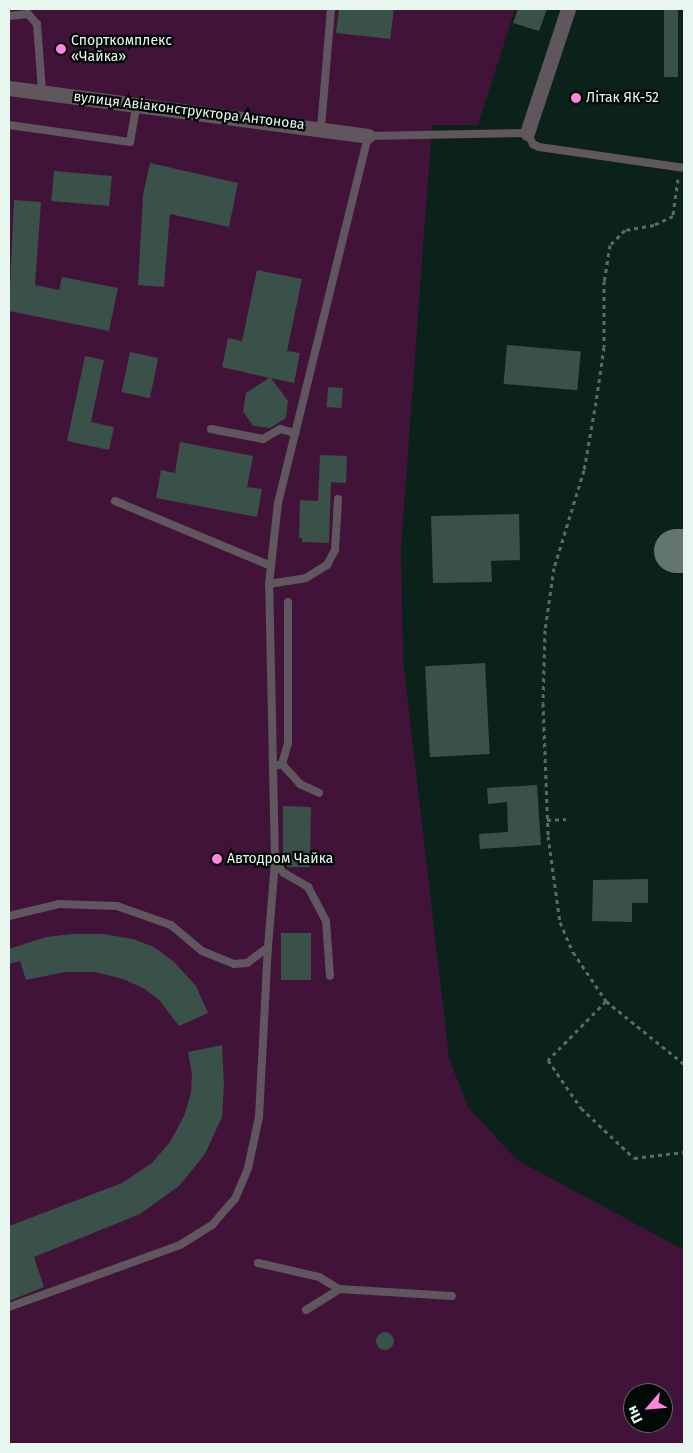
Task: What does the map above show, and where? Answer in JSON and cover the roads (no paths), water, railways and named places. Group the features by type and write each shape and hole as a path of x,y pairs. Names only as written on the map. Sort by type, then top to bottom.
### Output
{"street":[{"path":"527,133 568,9"},
{"name":"вулиця Авіаконструктора Антонова","path":"9,88 138,103 368,136"}],"lane":[{"path":"320,128 331,9"},
{"path":"9,16 29,11 37,24 42,92"},
{"path":"9,125 130,142 138,103"},
{"path":"9,1307 180,1245 212,1225 234,1199 248,1168 258,1117 275,862 270,584 278,503 368,136 527,133 533,144 539,147 682,168"},
{"path":"210,429 263,439 280,429 295,433"},
{"path":"270,584 306,578 327,564 335,550 338,499"},
{"path":"115,502 271,566"},
{"path":"282,764 288,743 288,602"},
{"path":"274,766 282,764"},
{"path":"282,764 300,784 319,793"},
{"path":"275,862 284,873 308,887 326,921 330,976"},
{"path":"9,916 59,904 117,906 171,925 202,951 234,964 247,963 268,947"},
{"path":"258,1263 319,1277 340,1289 452,1296"},
{"path":"306,1310 340,1289"}],"place":[{"name":"Спорткомплекс «Чайка»","path":"61,49"},
{"name":"Літак ЯК-52","path":"576,98"},
{"name":"Автодром Чайка","path":"217,859"}]}
